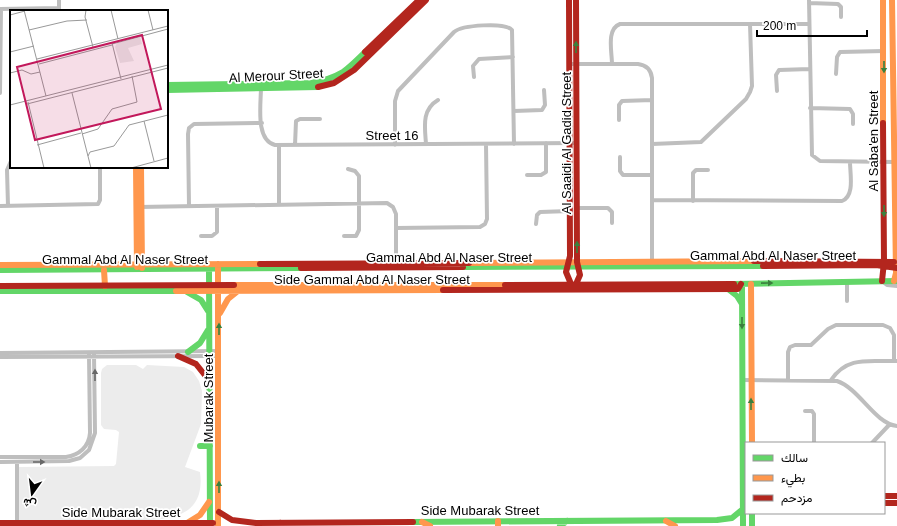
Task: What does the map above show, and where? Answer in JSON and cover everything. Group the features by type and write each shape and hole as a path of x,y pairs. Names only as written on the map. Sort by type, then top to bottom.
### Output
{"main road":[{"name":"Al Merour Street","path":"168,85 312,88 330,84 350,73 419,0"},
{"name":"Al Merour Street","path":"372,49 426,0"},
{"name":"Al Saaidi Al Gadid Street","path":"569,0 570,211 567,275 573,284 580,276 577,265 576,0"},
{"name":"Al Saba'en Street","path":"882,282 884,264 883,0"},
{"name":"Al Saba'en Street","path":"892,0 896,283"},
{"name":"Al Merour Street","path":"168,90 261,86"},
{"path":"136,168 139,207"},
{"path":"139,267 141,168"},
{"path":"626,265 652,262 681,264"},
{"name":"Side Gammal Abd Al Naser Street","path":"0,265 218,267 396,263 568,265"},
{"name":"Gammal Abd Al Naser Street","path":"0,270 104,270 139,267 209,270 218,267 824,263 884,264 895,266"},
{"name":"Mubarak Street","path":"218,267 218,524"},
{"path":"104,270 105,286"},
{"name":"Mubarak Street","path":"209,270 210,524"},
{"name":"Gammal Abd Al Naser Street","path":"511,287 573,284 678,286 847,282 896,283"},
{"path":"742,284 744,454 743,526"},
{"name":"Side Gammal Abd Al Naser Street","path":"422,288 678,286 739,288 742,284"},
{"path":"751,284 752,442"},
{"name":"Gammal Abd Al Naser Street","path":"0,286 29,289 105,286 152,288 422,288"},
{"path":"0,292 29,289 152,288 182,291 192,294 201,300 209,314"},
{"path":"182,291 209,288"},
{"name":"Side Gammal Abd Al Naser Street","path":"219,288 239,291 331,288"},
{"path":"724,288 733,292 742,304"},
{"path":"219,314 226,302 239,291"},
{"path":"188,352 203,339 209,326"},
{"path":"178,354 192,360 200,366 210,383"},
{"path":"200,446 210,446"},
{"path":"210,462 219,462"},
{"path":"885,496 897,496"},
{"path":"184,524 200,515 209,500"},
{"path":"885,503 897,503"},
{"name":"Side Mubarak Street","path":"219,512 228,520 236,522 278,524 422,522 498,524 567,521 723,520 732,518 743,509"},
{"path":"752,514 752,526"},
{"path":"560,526 567,521"},
{"path":"666,521 675,526"},
{"path":"422,522 430,526"},
{"name":"Side Mubarak Street","path":"0,523 17,525 218,524"}],"street":[{"path":"0,93 0,8 59,10 59,0"},
{"path":"841,17 840,7 838,4 809,2 811,153 813,158 820,161 894,162"},
{"path":"612,64 612,32 615,27 620,24 809,24"},
{"path":"652,144 701,142 746,98 752,86 750,24"},
{"path":"395,145 394,104 397,93 448,38 462,27 508,26 513,32 514,144"},
{"path":"836,74 837,57 840,52 884,51"},
{"path":"474,78 473,66 479,59 513,57"},
{"path":"569,64 638,64 648,68 652,78 652,262"},
{"path":"777,91 776,75 778,71 810,69"},
{"path":"261,86 262,134 265,140 272,145 279,146 279,205"},
{"path":"514,111 542,110 545,105 544,90"},
{"path":"426,144 426,115 430,107 438,100"},
{"path":"619,120 619,105 621,102 652,100"},
{"path":"810,108 850,109 853,114 853,124"},
{"path":"295,145 296,121 300,119 320,119"},
{"path":"189,206 188,132 191,126 194,124 262,123"},
{"path":"527,175 540,175 546,172 546,143"},
{"name":"Street 16","path":"279,146 577,143"},
{"path":"396,228 482,226 486,223 486,144"},
{"path":"620,157 620,171 623,174 652,175"},
{"path":"652,200 842,202 848,198 850,193 850,162"},
{"path":"8,206 7,170 10,163"},
{"path":"0,206 98,204 100,200 100,168"},
{"path":"344,236 354,236 359,233 358,175 353,170 348,169"},
{"path":"693,201 694,172 708,170"},
{"path":"139,207 384,203 391,205 396,214 396,263"},
{"path":"201,236 213,236 217,232 217,206"},
{"path":"577,208 608,208 612,212 612,223"},
{"path":"536,224 537,215 540,212 570,211"},
{"path":"847,282 847,301"},
{"path":"788,380 788,352 790,347 795,345 811,345 828,329 836,325 888,326 894,335 895,361 850,363 840,368 831,380"},
{"path":"178,354 188,352 210,354"},
{"path":"0,353 219,353"},
{"path":"0,358 89,354"},
{"path":"0,457 66,457 78,453 88,442 93,424 89,354"},
{"path":"0,462 65,462 80,458 86,453 93,443 94,354"},
{"path":"742,380 831,380 847,386 890,424 897,426"},
{"path":"805,411 812,411 814,414 814,442"},
{"path":"873,442 890,424"},
{"path":"23,457 23,462"},
{"path":"17,462 17,525"}],"shaded area":[{"path":"107,365 136,365 143,369 147,365 184,367 193,372 199,381 202,391 201,424 185,467 200,472 200,490 195,502 187,511 175,516 161,519 116,520 110,516 103,520 19,521 19,467 114,466 116,464 119,432 116,430 104,429 101,425 101,373 102,369"}],"traffic: fast":[{"path":"168,85 311,83 328,79 341,73 352,65 365,52"},
{"path":"168,90 318,87"},
{"path":"463,267 763,266"},
{"path":"0,270 301,268"},
{"path":"209,270 210,526"},
{"path":"734,284 897,281"},
{"path":"742,284 743,526"},
{"path":"728,289 737,296 742,304"},
{"path":"0,291 176,291"},
{"path":"187,292 201,300 208,311"},
{"path":"188,352 200,343 208,330"},
{"path":"200,446 210,446"},
{"path":"413,522 717,520 732,518 743,509"},
{"path":"752,514 752,526"},
{"path":"560,526 567,521"}],"traffic: slow":[{"path":"883,0 883,123"},
{"path":"892,0 896,273 894,281"},
{"path":"136,168 137,267"},
{"path":"141,168 142,268"},
{"path":"469,263 754,261"},
{"path":"218,264 218,526"},
{"path":"0,265 260,264"},
{"path":"104,270 105,286"},
{"path":"751,284 752,442"},
{"path":"234,285 505,285"},
{"path":"176,291 443,290"},
{"path":"220,313 228,299 238,291"},
{"path":"187,523 200,515 209,502"},
{"path":"498,521 498,526"},
{"path":"666,521 675,526"},
{"path":"422,522 430,526"}],"traffic: jam":[{"path":"365,52 419,0"},
{"path":"318,87 334,83 354,70 426,0"},
{"path":"569,0 570,256 566,272 571,284"},
{"path":"576,0 577,262 580,275 576,284"},
{"path":"882,281 884,262 883,123"},
{"path":"754,261 894,262"},
{"path":"260,264 469,263"},
{"path":"763,266 876,265 897,268"},
{"path":"301,268 463,267"},
{"path":"505,285 734,284"},
{"path":"443,290 738,289 741,284"},
{"path":"0,286 234,285"},
{"path":"178,356 196,364 208,379"},
{"path":"885,496 897,496"},
{"path":"885,503 897,503"},
{"path":"219,512 232,520 256,523 413,522"},
{"path":"0,523 213,523"},
{"path":"276,526 280,523"}]}
